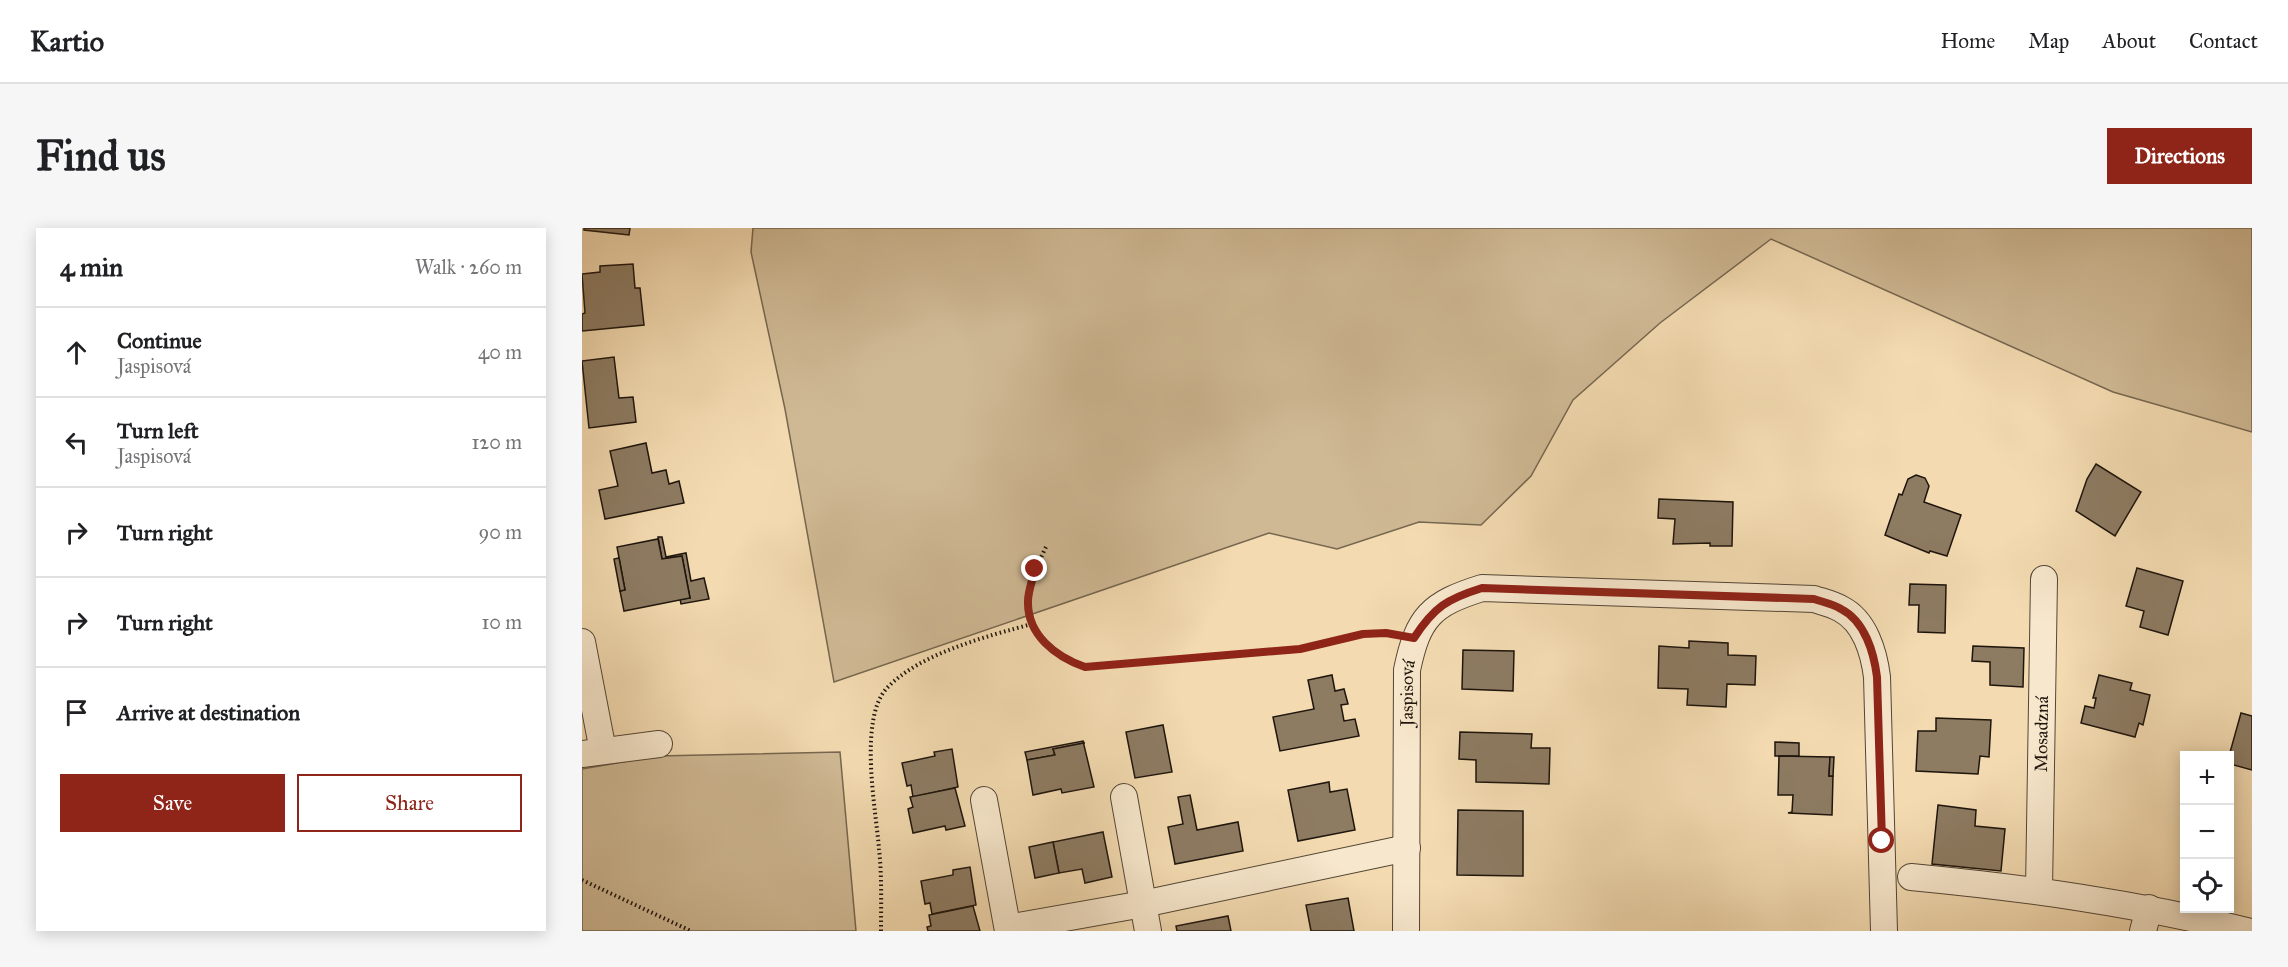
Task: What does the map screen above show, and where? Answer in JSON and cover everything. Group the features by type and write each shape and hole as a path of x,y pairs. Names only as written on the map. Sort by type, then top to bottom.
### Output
{"street":[{"name":"Mosadzná","path":"2039,890 2044,579"},
{"name":"Jaspisová","path":"1406,931 1407,670 1414,638 1429,615 1451,598 1482,588 1814,599 1843,609 1863,631 1874,653 1877,677 1884,931"},
{"path":"582,642 592,752 659,744"},
{"path":"1124,797 1148,931"},
{"path":"984,800 1008,930 1407,848"},
{"path":"1911,877 2039,890 2146,919 2247,931"}],"path":[{"path":"1046,547 1035,569 1028,601 1032,624 1048,647 1066,660 1085,667 1300,649 1363,634 1386,633 1414,638"},
{"path":"881,931 879,849 870,781 872,738 878,707 887,688 924,662 970,641 1032,624"},
{"path":"582,880 691,931"}],"shaded area":[{"path":"753,228 2252,228 2252,432 2113,392 1771,239 1660,323 1573,400 1531,476 1481,525 1419,522 1337,549 1269,533 834,682 785,409 751,252"},
{"path":"840,752 856,931 582,931 582,769 657,756"}],"building":[{"path":"584,228 630,228 629,235 584,230"},
{"path":"633,264 635,288 640,288 644,325 582,331 582,314 585,313 582,274 600,272 600,266"},
{"path":"614,357 619,398 633,397 636,422 589,428 582,361"},
{"path":"646,443 652,473 666,470 669,484 679,481 684,503 605,519 599,490 618,486 610,451"},
{"path":"2096,464 2141,492 2115,536 2076,511 2087,479"},
{"path":"1916,475 1925,478 1929,486 1924,502 1961,515 1947,556 1930,551 1929,553 1885,535 1899,494 1902,495 1908,479"},
{"path":"1659,499 1733,502 1732,546 1710,546 1710,543 1673,544 1675,519 1658,518"},
{"path":"658,537 662,537 666,557 686,553 691,581 704,578 709,599 681,604 680,599 690,598 682,556 662,559"},
{"path":"658,539 662,559 682,556 690,598 624,611 620,591 625,590 617,547"},
{"path":"619,558 625,590 620,591 614,559"},
{"path":"2137,568 2183,581 2168,635 2140,627 2144,611 2126,606"},
{"path":"1910,584 1946,585 1945,633 1918,632 1919,605 1909,605"},
{"path":"1689,641 1728,643 1728,655 1756,656 1755,685 1727,684 1726,707 1687,705 1688,689 1658,688 1659,646 1689,648"},
{"path":"1973,646 2024,648 2023,687 1990,685 1990,662 1972,661"},
{"path":"1463,650 1514,651 1513,691 1462,689"},
{"path":"1332,675 1335,691 1344,689 1348,704 1341,705 1344,721 1355,719 1359,736 1280,751 1273,717 1314,709 1308,680"},
{"path":"2099,675 2132,683 2130,690 2150,695 2143,725 2139,723 2135,737 2081,723 2085,706 2094,708 2096,698 2093,698"},
{"path":"2241,713 2252,716 2252,770 2234,765 2234,751 2230,751"},
{"path":"1936,718 1991,720 1989,757 1980,756 1978,774 1916,771 1918,731 1936,731"},
{"path":"1163,725 1172,772 1135,778 1126,732"},
{"path":"1460,732 1532,734 1531,748 1550,748 1549,784 1476,782 1476,760 1459,759"},
{"path":"1083,741 1084,743 1053,749 1055,755 1027,760 1025,752"},
{"path":"1775,742 1799,743 1799,756 1775,756"},
{"path":"1084,743 1094,787 1062,793 1061,789 1033,795 1027,760 1055,755 1053,749"},
{"path":"952,749 958,787 913,797 911,785 907,786 902,763 935,756 934,752"},
{"path":"1779,756 1830,757 1829,776 1833,776 1832,815 1788,813 1792,812 1793,795 1778,795"},
{"path":"1830,757 1834,757 1833,776 1829,776"},
{"path":"1329,782 1330,792 1347,789 1355,830 1298,841 1288,790"},
{"path":"955,788 965,826 946,830 945,826 913,833 908,809 913,807 910,797"},
{"path":"1190,795 1197,830 1238,822 1243,851 1175,864 1168,827 1183,824 1178,797"},
{"path":"1938,805 1976,810 1975,826 2005,829 2001,871 1932,864"},
{"path":"1458,810 1523,811 1523,876 1457,875"},
{"path":"1103,832 1112,877 1085,883 1082,869 1059,873 1053,842"},
{"path":"1053,842 1059,873 1035,878 1029,847"},
{"path":"970,867 976,905 932,914 930,903 925,904 921,881 953,875 953,870"},
{"path":"1348,898 1354,931 1311,931 1306,905"},
{"path":"973,906 980,931 928,931 927,927 931,926 929,915"},
{"path":"1228,916 1231,931 1177,931 1176,926"}],"route":[{"path":"1035,569 1028,601 1032,624 1048,647 1066,660 1085,667 1300,649 1363,634 1386,633 1414,638 1429,615 1451,598 1482,588 1814,599 1843,609 1863,631 1874,653 1877,677 1882,841"}]}
